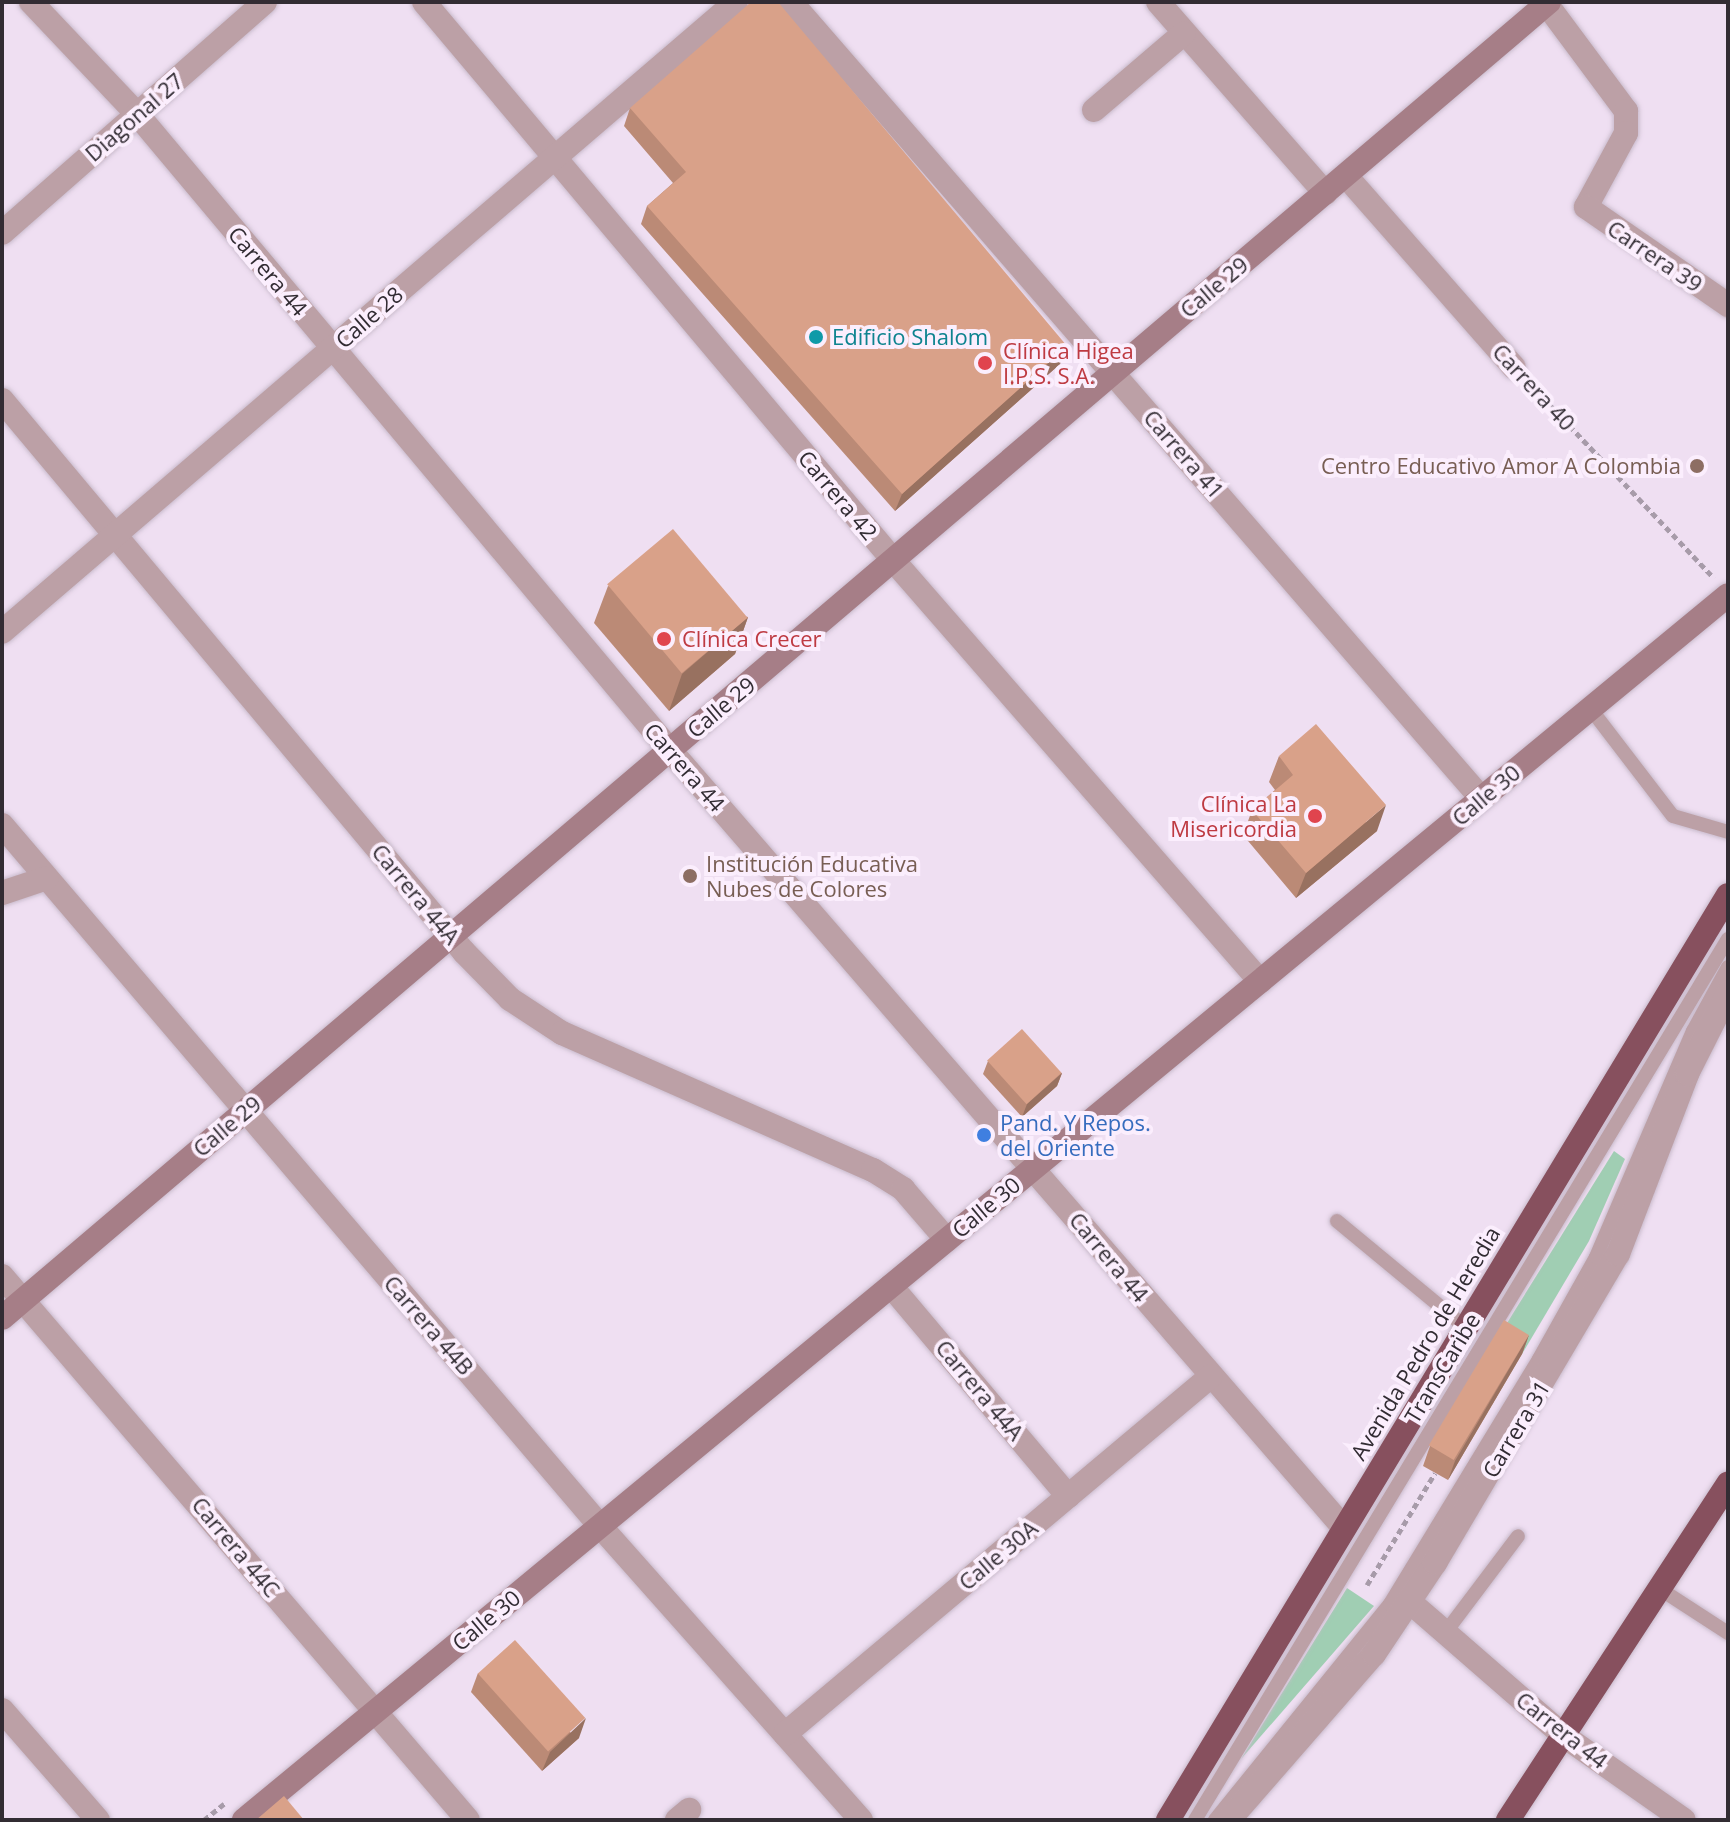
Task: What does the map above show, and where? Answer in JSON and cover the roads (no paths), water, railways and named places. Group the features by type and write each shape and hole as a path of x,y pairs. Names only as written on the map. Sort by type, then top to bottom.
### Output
{"highway":[{"name":"Avenida Pedro de Heredia","path":"1168,1820 1728,895"},
{"path":"1508,1820 1728,1484"}],"street":[{"name":"Carrera 44","path":"31,2 137,114 670,750 1344,1528"},
{"name":"Diagonal 27","path":"2,233 265,2"},
{"name":"Carrera 42","path":"424,2 893,560 1260,981"},
{"name":"Calle 28","path":"2,632 736,2"},
{"name":"Carrera 41","path":"791,2 1481,798"},
{"path":"1158,2 1325,193"},
{"name":"Calle 29","path":"2,1318 1547,3"},
{"name":"Carrera 39","path":"1547,3 1626,111 1619,150 1586,207 1728,305"},
{"path":"1094,110 1184,33"},
{"name":"Carrera 40","path":"1346,176 1514,367"},
{"name":"Carrera 44A","path":"2,400 451,935 510,999 541,1021 873,1170 903,1189 947,1240"},
{"name":"Calle 30","path":"244,1820 1590,708 1724,590"},
{"name":"Carrera 44B","path":"2,825 600,1526 861,1820"},
{"path":"2,893 47,878"},
{"name":"Carrera 31","path":"1229,1820 1374,1654 1410,1602 1618,1254 1687,1074 1728,993"},
{"name":"Carrera 44C","path":"2,1276 468,1820"},
{"name":"Carrera 44A","path":"891,1286 1068,1496"},
{"name":"Calle 30A","path":"785,1734 1211,1376"},
{"name":"Carrera 44","path":"1410,1602 1564,1736 1684,1820"},
{"path":"2,1710 98,1820"}],"lane":[{"path":"1590,708 1673,816 1728,832"},
{"name":"TransCaribe","path":"1195,1820 1728,939"},
{"path":"1215,1820 1262,1756 1381,1616 1539,1359 1596,1257 1693,1031 1728,967"},
{"path":"1337,1221 1465,1327"},
{"path":"1445,1633 1518,1536"},
{"path":"1660,1589 1728,1633"}],"place":[{"name":"Edificio Shalom","path":"816,337"},
{"name":"Clínica Higea I.P.S. S.A.","path":"985,363"},
{"name":"Centro Educativo Amor A Colombia","path":"1697,466"},
{"name":"Clínica Crecer","path":"664,639"},
{"name":"Clínica La Misericordia","path":"1315,816"},
{"name":"Institución Educativa Nubes de Colores","path":"690,876"},
{"name":"Pand. Y Repos. del Oriente","path":"984,1135"}]}
